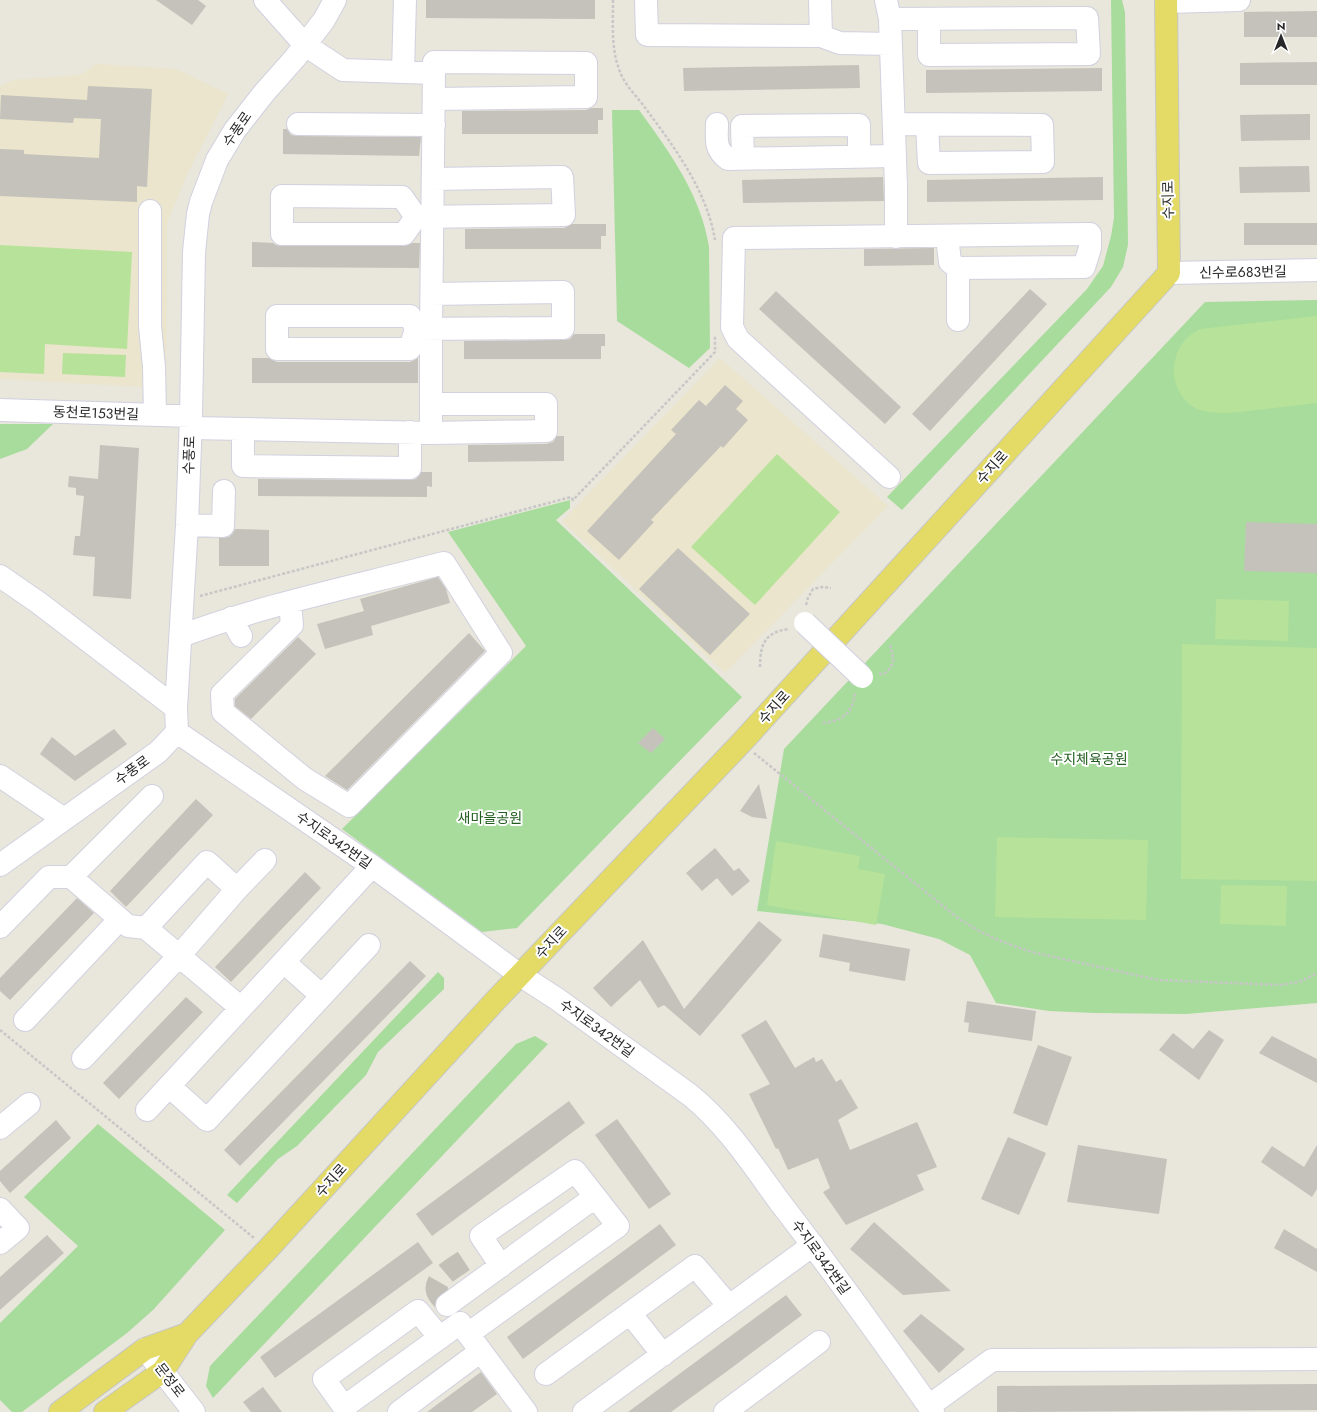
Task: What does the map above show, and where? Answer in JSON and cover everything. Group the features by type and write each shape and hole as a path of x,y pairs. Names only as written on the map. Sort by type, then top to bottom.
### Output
{"main road":[{"name":"수지로","path":"105,1412 163,1371 186,1334 268,1249 520,975 742,742 1169,273 1166,1"},
{"name":"수지로","path":"60,1412 145,1349 186,1334"}],"street":[{"path":"265,0 305,44 343,70 434,73"},
{"name":"수풍로","path":"0,865 158,752 176,732 191,422 194,252 196,226 201,202 217,160 235,130 324,20 335,0"},
{"path":"403,72 405,0"},
{"path":"646,0 647,35 821,36 840,43 891,44"},
{"path":"820,0 821,36"},
{"path":"1166,1 1239,0"},
{"path":"896,237 894,124 891,44 888,10 929,20 1087,18 1089,54 929,55 929,20"},
{"path":"243,429 243,466 410,468 431,404 423,328 410,316 277,316 277,349 410,349 423,328 432,294 424,217 433,179 434,62 586,63 586,97 434,99"},
{"path":"298,124 434,125"},
{"path":"717,124 717,142 721,154 728,159 895,156"},
{"path":"894,124 1042,125 1043,162 929,163 927,125"},
{"path":"743,158 742,126 859,125 859,156"},
{"path":"424,217 402,197 282,196 282,234 404,234 424,217 564,215 562,177 433,179"},
{"path":"150,211 150,326 154,367 154,415"},
{"path":"889,477 738,338 732,327 734,238 1090,234 1090,248 1084,267 958,268 950,262 947,236"},
{"path":"958,268 958,320"},
{"name":"신수로683번길","path":"1169,273 1317,270"},
{"path":"423,328 563,328 563,292 432,294"},
{"path":"0,396 32,411"},
{"name":"동천로153번길","path":"0,410 154,415 243,429 421,432 546,431 546,404 431,404"},
{"path":"187,525 223,526 224,491"},
{"path":"181,636 236,627 290,602 444,564 501,653 350,806 305,779 223,712 222,694 292,625 290,602"},
{"path":"0,576 39,603 176,708"},
{"path":"805,623 862,678"},
{"name":"수지로342번길","path":"176,732 372,866 520,975 570,1008 690,1094 703,1105 739,1148 813,1245 931,1409"},
{"path":"0,776 64,819"},
{"path":"71,877 152,796"},
{"path":"83,1058 179,956 265,860"},
{"path":"146,928 207,862 238,889"},
{"path":"147,1110 372,866"},
{"path":"0,927 49,877 71,877 128,926 146,928 241,1008"},
{"path":"26,1020 120,919"},
{"path":"169,1086 206,1120 369,945"},
{"path":"284,962 322,996"},
{"path":"0,1128 29,1104"},
{"path":"440,1338 418,1311 324,1379 344,1407 440,1338 464,1328 618,1226 575,1171 480,1236 502,1266"},
{"path":"525,1412 446,1303 502,1266 595,1197"},
{"path":"0,1209 18,1228 0,1243"},
{"path":"584,1412 813,1245"},
{"path":"546,1374 695,1266 729,1306"},
{"path":"630,1313 662,1355"},
{"path":"734,1409 819,1342"},
{"name":"문정로","path":"145,1349 194,1412"},
{"path":"399,1412 481,1351"},
{"path":"931,1409 992,1360 1317,1359"}],"path":[{"path":"613,0 614,45 623,80 650,114 685,166 712,224 715,244"},
{"path":"183,600 570,497 573,500 715,352 715,329"},
{"path":"760,667 760,652 764,642 771,634 782,630 793,629 805,623 808,598 813,589 822,587 831,588"},
{"path":"823,723 832,722 849,712 854,702 855,690 862,678 870,674 884,674 891,668 893,658 890,645"},
{"path":"742,742 958,918 974,930 1012,946 1032,952 1158,980 1280,986 1302,981 1317,973"},
{"path":"0,1030 268,1249"}],"shaded area":[{"path":"97,64 176,69 228,94 186,177 167,223 166,382 144,387 0,379 0,87 13,80 80,75"},
{"path":"720,358 888,506 725,673 562,521"}],"green space":[{"path":"1111,0 1122,0 1125,12 1128,245 1123,267 1111,287 902,510 887,497 1087,289 1103,266 1114,218"},
{"path":"612,110 639,110 682,174 699,209 705,228 709,247 710,348 689,368 617,321"},
{"path":"0,245 132,252 127,349 45,344 44,374 0,372"},
{"name":"수지체육공원","path":"1317,300 1317,1003 1186,1014 1049,1011 996,1003 970,955 939,939 882,924 757,911 784,749 1205,302"},
{"path":"1317,316 1317,403 1223,413 1197,409 1181,395 1175,381 1175,361 1182,344 1194,332 1200,329"},
{"path":"63,353 126,355 125,377 62,374"},
{"path":"0,424 53,424 27,449 0,459"},
{"path":"777,454 840,512 755,605 691,547"},
{"name":"새마을공원","path":"570,500 570,508 556,520 742,697 517,928 482,932 342,829 526,646 448,532"},
{"path":"1216,599 1289,601 1288,641 1215,639"},
{"path":"1182,644 1317,648 1317,881 1181,879"},
{"path":"997,837 1148,840 1146,920 995,917"},
{"path":"776,841 860,856 858,869 885,874 876,925 767,905"},
{"path":"1221,885 1287,886 1286,926 1220,924"},
{"path":"438,972 444,978 444,989 378,1052 366,1075 297,1146 278,1159 237,1203 227,1195"},
{"path":"535,1036 548,1044 213,1398 206,1386 210,1366 516,1044"},
{"path":"98,1124 225,1230 153,1310 127,1333 22,1412 12,1412 0,1400 0,1323 78,1246 24,1197"}],"building":[{"path":"156,0 198,0 206,6 192,25"},
{"path":"426,0 595,0 595,19 426,18"},
{"path":"1317,11 1317,37 1244,37 1244,12"},
{"path":"1317,62 1317,85 1240,85 1240,63"},
{"path":"859,65 860,88 684,91 683,68"},
{"path":"1102,68 1102,91 926,93 926,70"},
{"path":"88,86 152,89 147,187 137,186 137,202 0,196 0,149 24,150 24,154 99,158 101,119 74,118 73,123 0,119 1,95 87,100"},
{"path":"591,108 603,108 603,120 598,120 598,134 462,134 462,111 586,110"},
{"path":"1310,114 1310,140 1241,141 1240,115"},
{"path":"283,129 287,129 291,135 298,136 421,137 419,156 283,154"},
{"path":"1309,166 1310,192 1240,193 1239,167"},
{"path":"883,177 884,201 743,203 742,180"},
{"path":"1103,177 1103,200 927,202 927,180"},
{"path":"1244,223 1317,223 1317,245 1244,245"},
{"path":"572,224 606,224 606,236 601,236 601,249 465,249 465,229 564,228"},
{"path":"252,242 273,243 282,246 404,246 412,243 420,243 419,268 252,267"},
{"path":"934,248 934,265 864,266 864,249"},
{"path":"1030,289 1047,304 930,431 912,414"},
{"path":"776,291 901,407 885,424 759,309"},
{"path":"574,334 605,334 605,346 601,346 601,359 464,359 464,341 563,340 570,339"},
{"path":"252,358 269,358 277,362 410,362 418,358 418,383 252,383"},
{"path":"725,385 743,401 736,409 748,420 723,448 721,446 651,520 654,522 619,560 587,531 676,434 671,430 699,400 706,406"},
{"path":"557,436 564,436 564,461 468,462 468,445 546,444 553,442"},
{"path":"100,445 139,448 131,599 93,596 95,557 73,555 75,536 80,536 84,496 76,495 76,488 68,487 69,476 98,479"},
{"path":"421,472 432,472 432,487 427,486 427,497 258,496 258,479 410,480 416,479"},
{"path":"1246,522 1317,524 1317,573 1244,571"},
{"path":"235,529 269,530 269,566 219,566 219,538 229,537"},
{"path":"678,548 750,614 710,655 639,589"},
{"path":"438,577 446,589 450,603 371,626 373,635 325,649 317,624 364,611 360,599"},
{"path":"469,633 485,651 347,790 325,776"},
{"path":"298,637 316,654 251,719 235,706 235,699"},
{"path":"653,728 665,739 651,753 638,743"},
{"path":"114,729 127,744 75,781 40,754 52,737 75,756"},
{"path":"759,784 767,819 752,817 740,811"},
{"path":"196,799 213,815 126,907 110,891"},
{"path":"715,848 734,871 739,868 750,881 732,896 717,878 702,891 686,873"},
{"path":"305,872 321,888 231,982 215,967"},
{"path":"77,898 94,913 10,1000 0,991 0,978"},
{"path":"759,921 782,940 700,1036 664,1005 658,1008 640,980 611,1007 593,988 643,940 684,1009"},
{"path":"823,934 910,949 905,981 849,971 850,963 819,957"},
{"path":"410,961 426,976 240,1166 224,1150"},
{"path":"186,997 203,1012 119,1099 103,1083"},
{"path":"967,1001 1036,1011 1032,1041 968,1032 969,1023 964,1022"},
{"path":"766,1020 795,1068 814,1057 816,1062 822,1059 836,1082 841,1079 858,1108 838,1120 850,1150 917,1122 937,1167 917,1175 924,1190 846,1225 823,1192 830,1188 818,1158 788,1170 749,1094 770,1084 741,1035"},
{"path":"1209,1030 1224,1040 1199,1080 1159,1050 1173,1033 1193,1049"},
{"path":"1272,1036 1317,1059 1317,1083 1259,1053"},
{"path":"1038,1045 1072,1057 1047,1126 1013,1113"},
{"path":"569,1101 585,1123 432,1236 416,1214"},
{"path":"617,1119 671,1194 649,1209 595,1135"},
{"path":"56,1120 71,1138 10,1193 0,1181 0,1171"},
{"path":"1008,1137 1046,1153 1019,1215 981,1199"},
{"path":"1078,1145 1167,1159 1159,1214 1067,1202"},
{"path":"1317,1145 1317,1189 1312,1197 1261,1162 1272,1146 1304,1167"},
{"path":"874,1222 951,1291 903,1295 850,1249"},
{"path":"660,1224 676,1245 523,1359 507,1337"},
{"path":"1284,1229 1317,1249 1317,1272 1274,1248"},
{"path":"47,1235 64,1253 0,1310 0,1277"},
{"path":"418,1242 433,1263 275,1378 260,1357"},
{"path":"786,1295 802,1315 726,1372 671,1412 628,1412"},
{"path":"921,1314 965,1349 939,1373 903,1331"},
{"path":"481,1372 497,1394 472,1412 427,1412"},
{"path":"1317,1384 1317,1410 997,1412 997,1386"},
{"path":"263,1387 282,1412 251,1412 243,1402"}],"tunnel":[{"path":"444,1301 437,1291 439,1281 448,1272 468,1258"}]}
